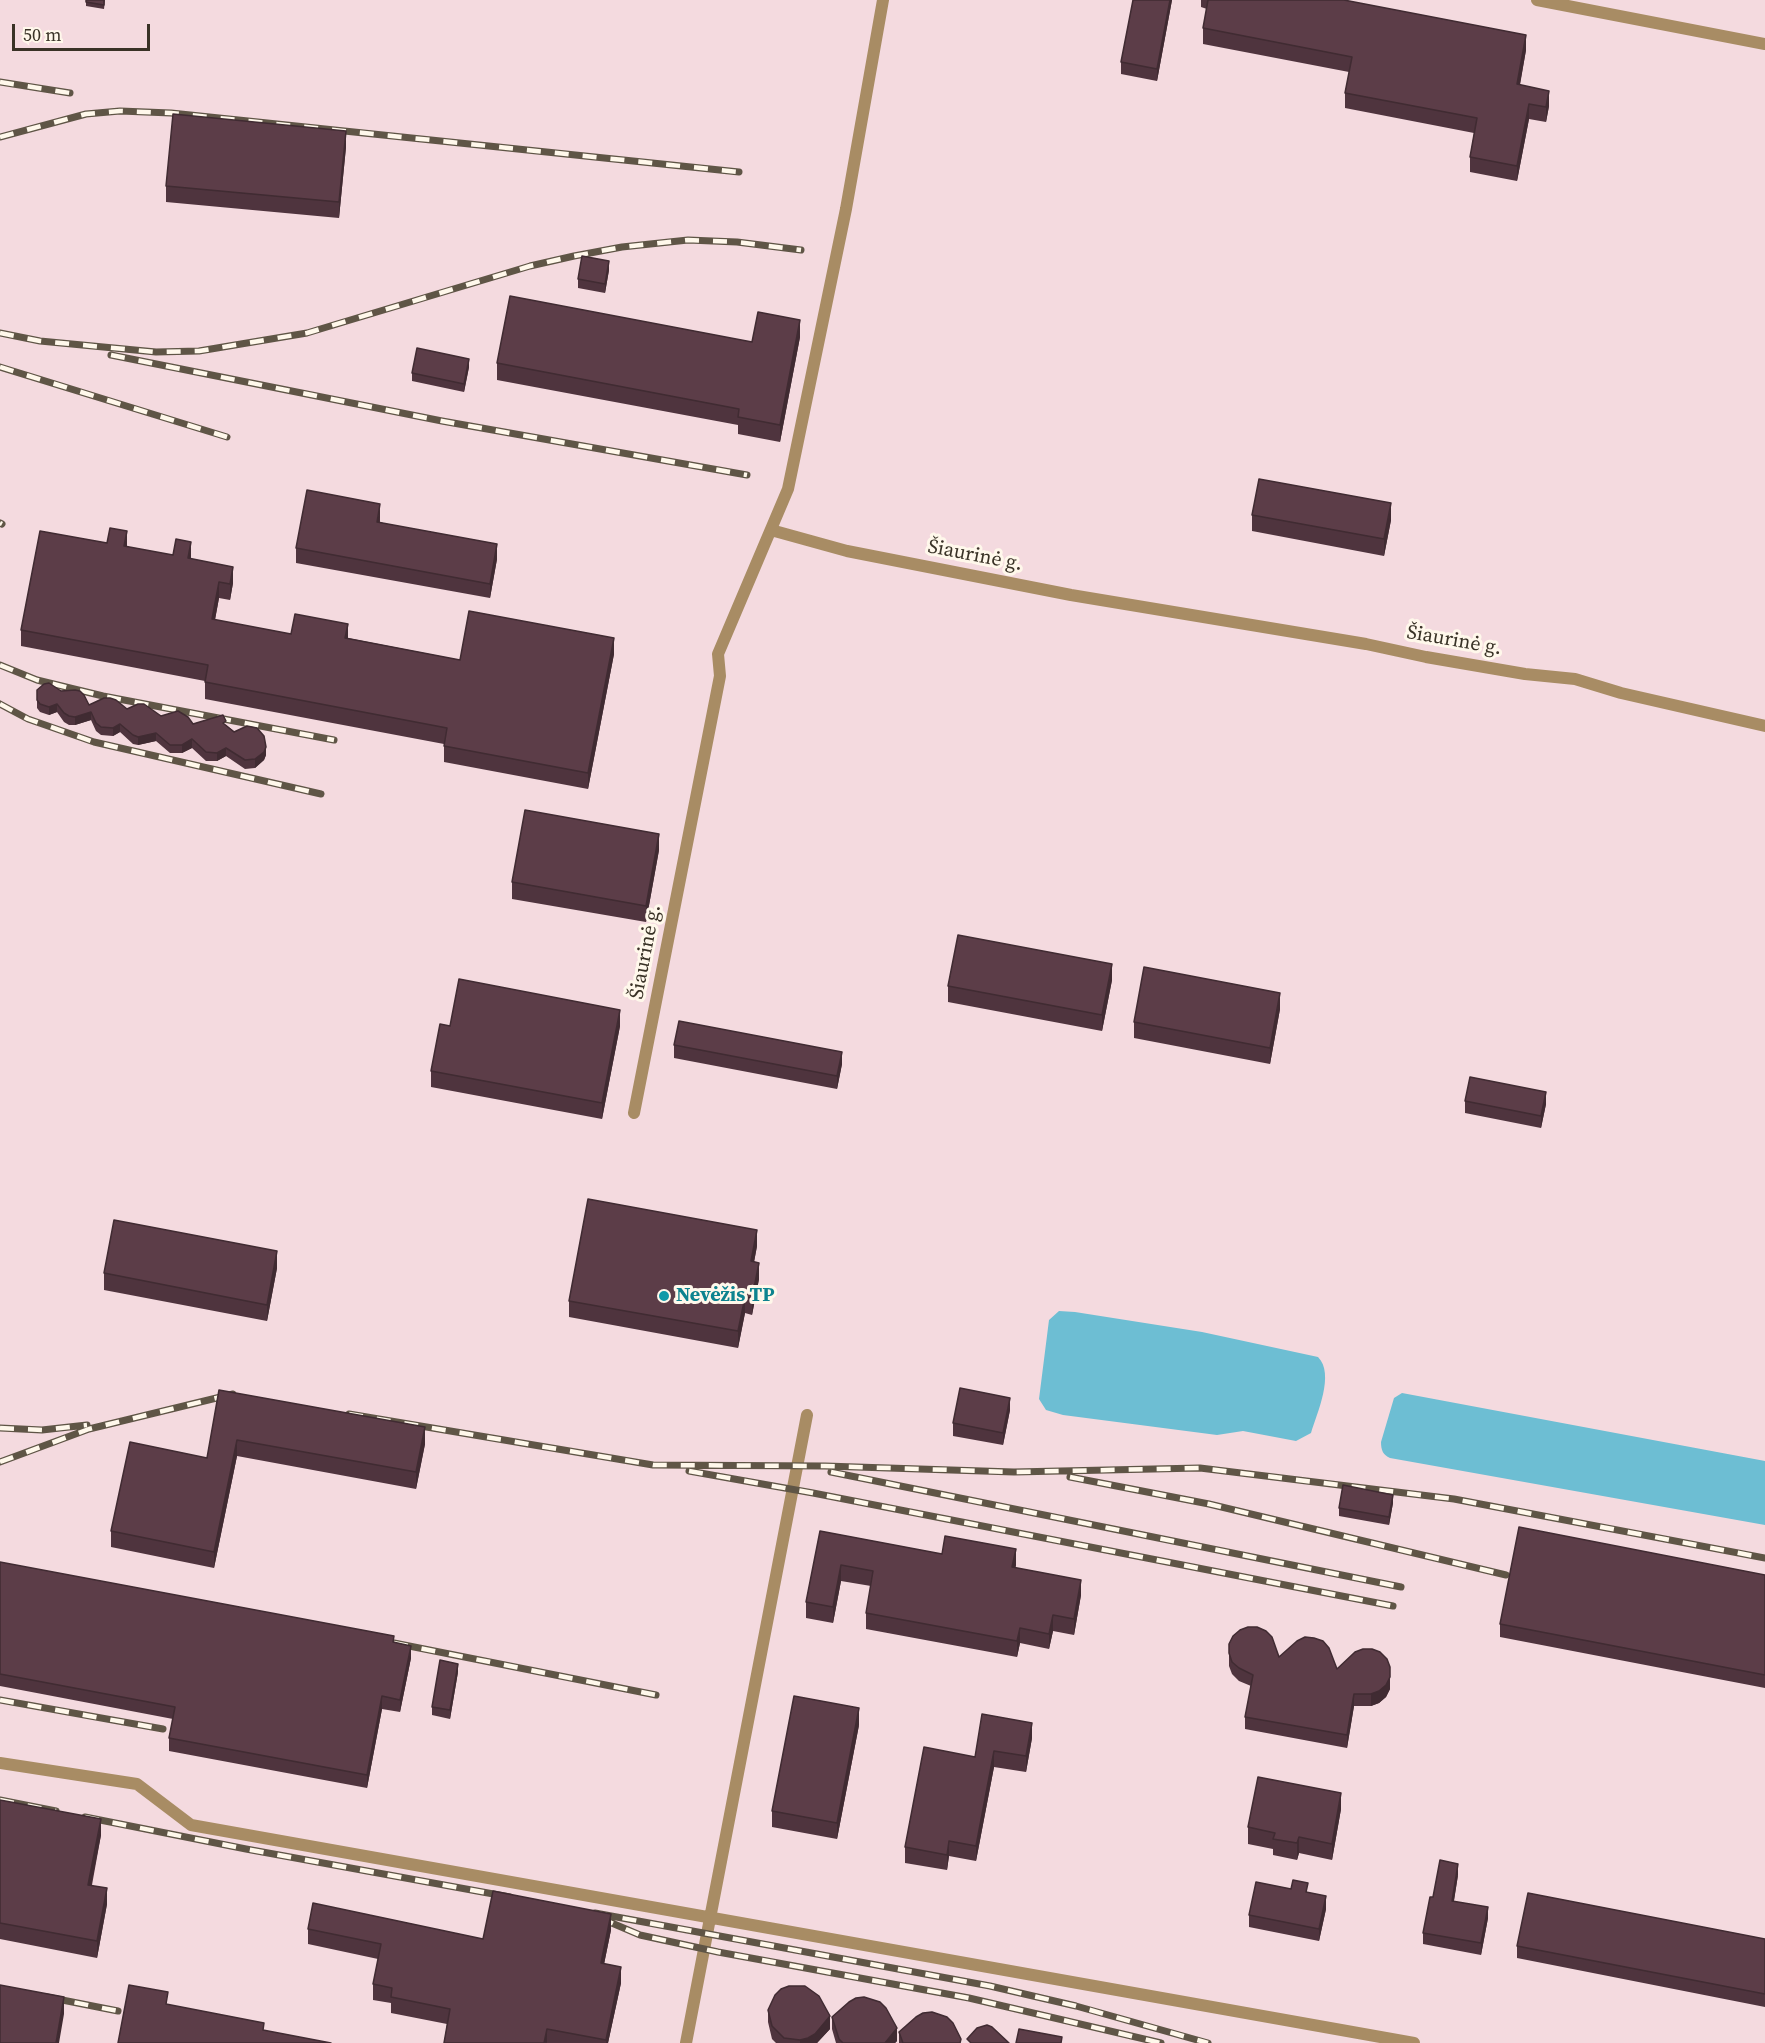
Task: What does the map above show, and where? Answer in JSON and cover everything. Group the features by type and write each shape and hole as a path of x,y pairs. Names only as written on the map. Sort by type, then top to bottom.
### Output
{"street":[{"path":"771,530 788,489 846,209 883,0"},
{"path":"1537,0 1765,44"},
{"name":"Šiaurinė g.","path":"634,1113 720,676 718,654 771,530 847,551 1071,595 1366,644 1525,674 1575,679 1621,693 1765,726"},
{"path":"686,2043 807,1415"},
{"path":"0,1763 137,1784 191,1825 1414,2043"}],"shaded area":[{"path":"0,0 1765,0 1765,2043 0,2043"}],"water":[{"path":"1059,1311 1202,1332 1318,1357 1323,1364 1325,1383 1311,1433 1296,1441 1243,1431 1217,1435 1063,1415 1046,1410 1039,1399 1049,1320"},
{"path":"1402,1393 1765,1461 1765,1525 1390,1458 1383,1452 1381,1442 1394,1398"}],"building":[{"path":"86,0 104,0 104,5 86,2"},
{"path":"1133,0 1170,0 1157,69 1121,62"},
{"path":"1208,0 1344,0 1526,35 1517,84 1549,91 1546,107 1529,104 1517,166 1470,157 1477,118 1345,93 1352,57 1203,28"},
{"path":"173,114 346,131 339,202 166,186"},
{"path":"582,256 609,261 605,284 578,279"},
{"path":"510,296 752,342 758,312 800,320 780,425 738,417 739,409 497,363"},
{"path":"417,348 469,359 464,384 412,373"},
{"path":"1259,479 1391,503 1384,539 1252,515"},
{"path":"307,490 380,504 377,522 497,544 490,584 296,548"},
{"path":"110,528 127,531 124,546 173,555 176,539 191,542 188,558 233,567 230,584 219,582 212,619 291,634 295,614 348,624 345,638 460,660 469,611 614,638 588,773 444,746 447,728 205,682 208,665 21,630 40,531 107,543"},
{"path":"49,683 61,691 80,691 89,705 104,698 116,700 127,709 144,704 161,716 178,711 188,717 193,724 223,715 226,721 223,723 234,732 247,726 257,728 264,736 266,747 264,752 255,759 245,760 226,748 217,753 206,752 192,739 182,745 170,745 156,733 138,737 120,724 113,728 101,727 96,723 91,712 75,717 64,713 57,704 49,707 40,704 37,700 37,690"},
{"path":"525,810 659,834 646,906 512,882"},
{"path":"958,935 1112,964 1102,1015 948,986"},
{"path":"1144,967 1280,993 1270,1048 1134,1022"},
{"path":"459,979 620,1010 602,1103 431,1071 440,1024 450,1026"},
{"path":"679,1021 842,1052 837,1076 674,1045"},
{"path":"1470,1077 1546,1092 1541,1116 1465,1101"},
{"name":"Nevėžis TP","path":"588,1199 757,1230 751,1261 759,1263 752,1298 745,1297 738,1331 569,1301"},
{"path":"114,1220 277,1251 267,1305 104,1273"},
{"path":"960,1388 1010,1398 1003,1433 953,1423"},
{"path":"219,1390 425,1427 416,1472 237,1440 214,1552 111,1531 130,1442 207,1458"},
{"path":"1343,1485 1393,1495 1389,1517 1339,1508"},
{"path":"1519,1527 1765,1575 1765,1675 1500,1624"},
{"path":"820,1531 942,1554 945,1536 1016,1549 1012,1567 1081,1580 1074,1619 1053,1615 1049,1634 1020,1628 1017,1641 866,1613 873,1571 841,1565 833,1607 806,1602"},
{"path":"0,1562 394,1636 393,1642 411,1646 400,1700 382,1696 367,1775 169,1738 175,1707 0,1674"},
{"path":"1248,1627 1257,1627 1266,1631 1272,1637 1279,1657 1305,1637 1323,1641 1329,1648 1337,1669 1355,1652 1372,1649 1380,1652 1387,1659 1390,1677 1379,1691 1371,1694 1354,1694 1347,1735 1245,1717 1253,1675 1232,1662 1229,1644 1233,1636"},
{"path":"440,1660 458,1664 450,1710 432,1707"},
{"path":"794,1696 859,1708 837,1823 772,1811"},
{"path":"982,1714 1032,1723 1026,1756 994,1751 976,1846 949,1841 947,1855 905,1847 924,1747 975,1757"},
{"path":"1258,1777 1341,1793 1332,1844 1299,1837 1297,1843 1273,1839 1275,1833 1248,1827"},
{"path":"0,1800 101,1819 88,1885 107,1888 97,1941 0,1923"},
{"path":"1440,1860 1458,1864 1452,1901 1488,1907 1481,1943 1423,1933"},
{"path":"1293,1880 1308,1883 1306,1892 1326,1896 1319,1929 1249,1915 1256,1882 1291,1889"},
{"path":"493,1891 611,1914 601,1963 621,1967 606,2040 547,2029 544,2043 444,2043 450,2009 391,1997 392,1988 373,1984 381,1944 308,1929 313,1903 483,1939"},
{"path":"1528,1893 1765,1939 1765,1994 1517,1946"},
{"path":"0,1985 64,1997 56,2043 0,2043"},
{"path":"129,1985 168,1992 166,2004 264,2023 263,2030 331,2043 118,2043"},
{"path":"789,1986 805,1986 819,1996 830,2016 815,2034 808,2038 800,2040 784,2038 772,2026 768,2010 775,1995 781,1989"},
{"path":"864,1997 880,2002 897,2028 885,2043 843,2043 839,2039 832,2017 849,2002"},
{"path":"932,2012 947,2017 953,2023 961,2039 960,2043 903,2043 899,2032 916,2017"},
{"path":"987,2025 1009,2043 971,2043 967,2039 977,2028"},
{"path":"1019,2029 1062,2037 1061,2043 1016,2043"}],"railway":[{"path":"0,82 70,93"},
{"path":"0,137 86,114 120,111 171,113 739,172"},
{"path":"0,333 40,341 156,352 199,351 307,333 530,266 622,247 688,240 737,242 801,250"},
{"path":"111,355 442,421 747,475"},
{"path":"0,367 227,437"},
{"path":"0,665 37,680 103,696 334,740"},
{"path":"0,704 28,719 94,742 321,794"},
{"path":"0,1462 89,1429 233,1394"},
{"path":"349,1414 653,1465 825,1466 1014,1472 1200,1468 1454,1499 1765,1558"},
{"path":"0,1428 42,1430 87,1425"},
{"path":"689,1471 1393,1606"},
{"path":"831,1472 1401,1587"},
{"path":"1070,1477 1209,1504 1506,1575"},
{"path":"394,1643 656,1695"},
{"path":"0,1700 163,1729"},
{"path":"0,1800 56,1811"},
{"path":"85,1817 510,1897"},
{"path":"595,1913 990,1986 1076,2006 1208,2043"},
{"path":"600,1918 640,1935 718,1952 969,1998 1161,2043"},
{"path":"47,1997 118,2011"}],"place":[{"name":"Nevėžis TP","path":"664,1296"}]}
